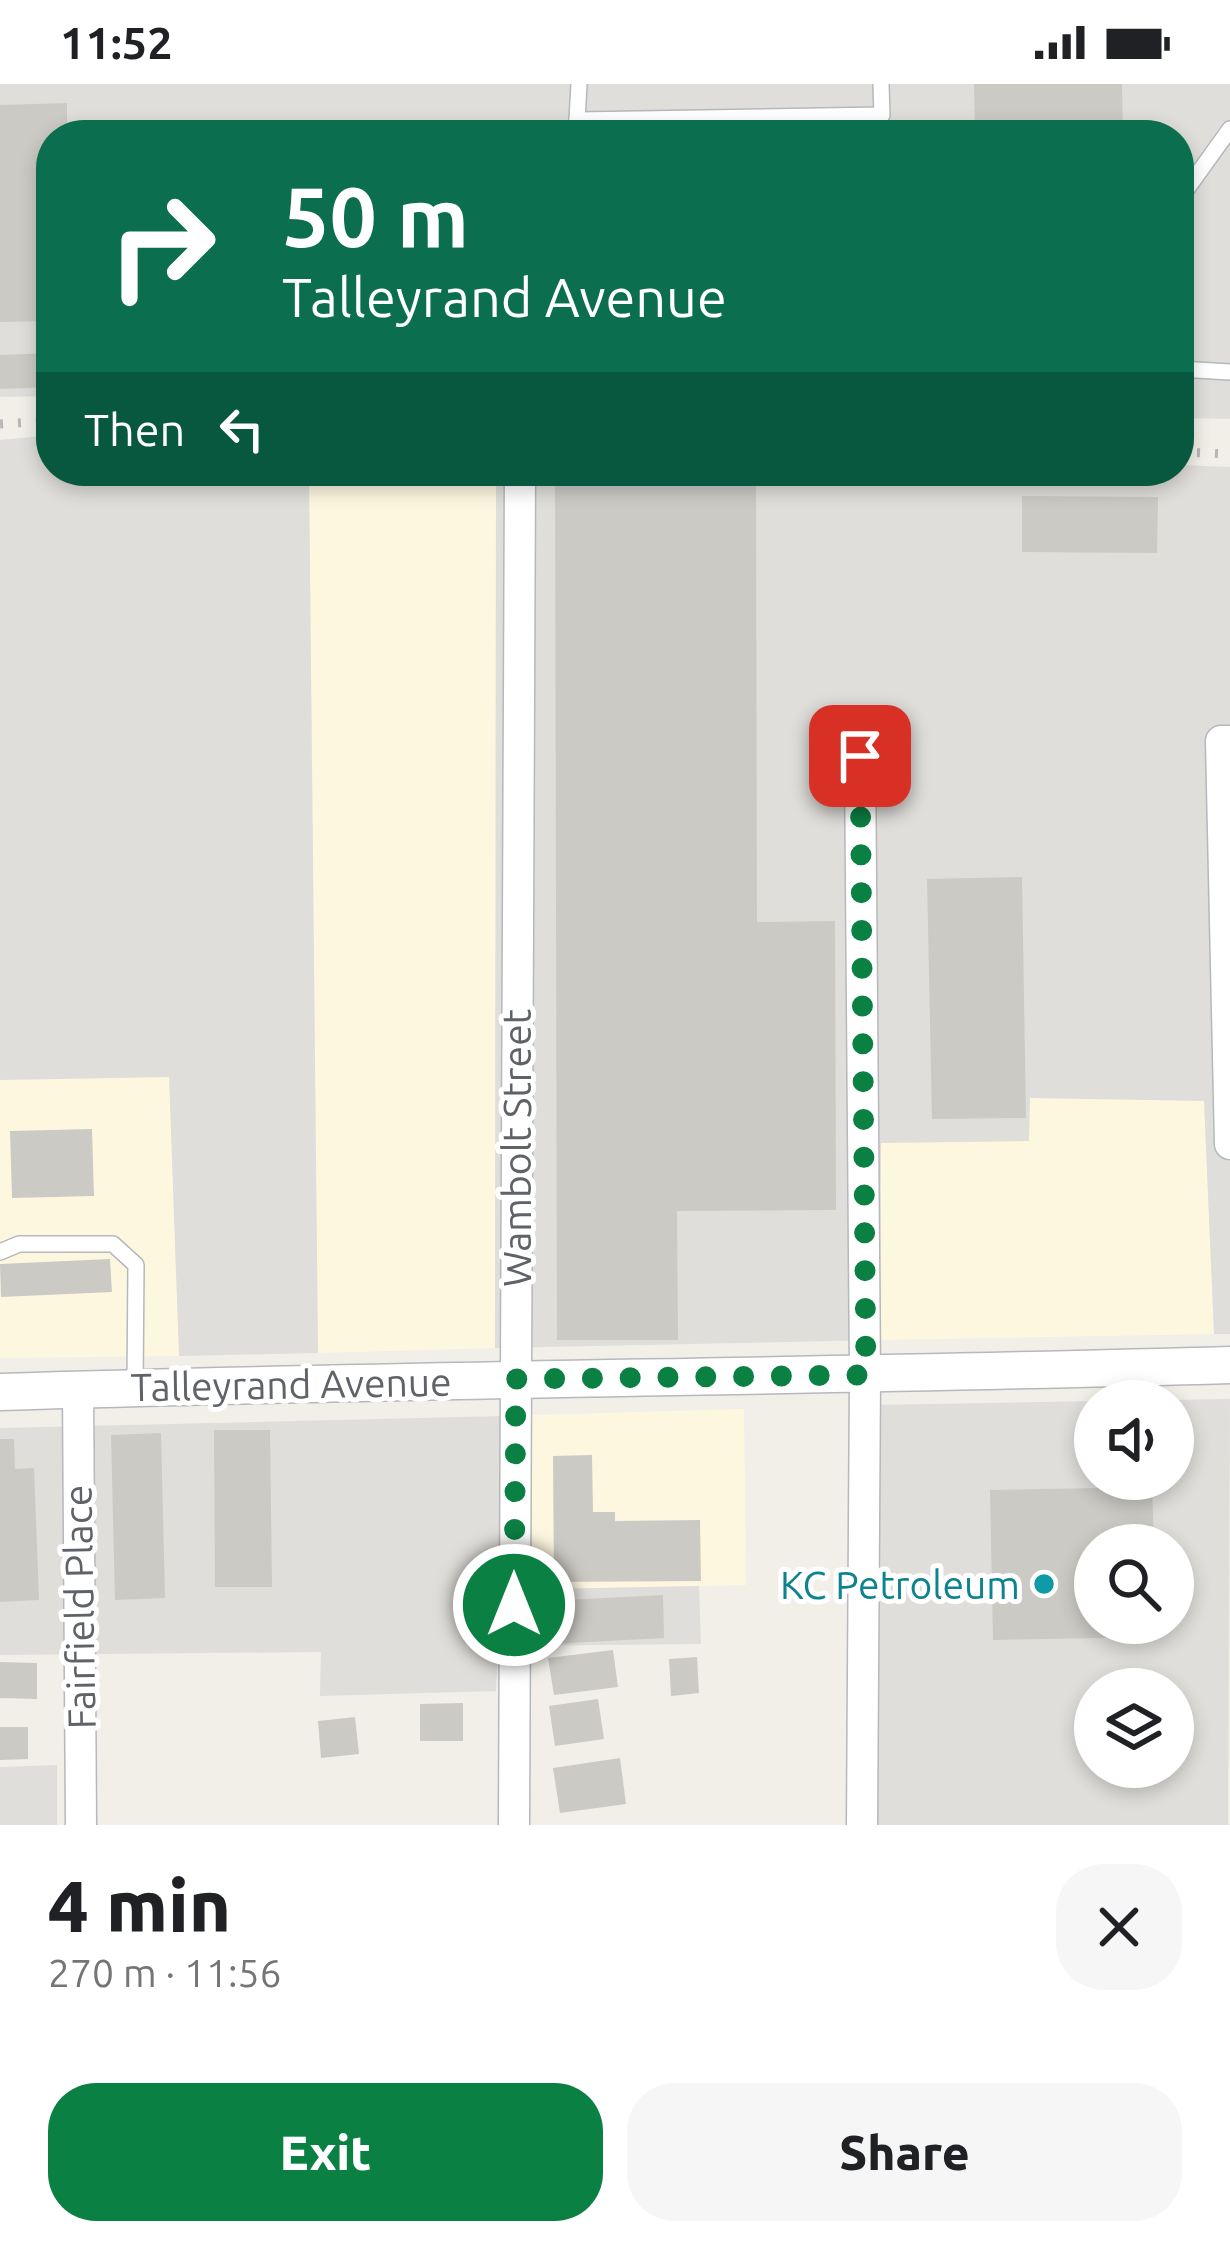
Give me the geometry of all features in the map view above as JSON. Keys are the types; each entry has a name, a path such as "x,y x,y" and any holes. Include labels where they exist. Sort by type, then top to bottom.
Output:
{"street":[{"name":"Wambolt Street","path":"514,1825 520,486"},
{"path":"1225,741 1230,1144"},
{"path":"860,756 866,1375 862,1825"},
{"name":"Talleyrand Avenue","path":"0,1392 1230,1365"},
{"name":"Fairfield Place","path":"78,1390 81,1825"}],"lane":[{"path":"577,120 579,84"},
{"path":"881,84 882,120"},
{"path":"765,120 882,115"},
{"path":"1194,179 1230,130"},
{"path":"1194,370 1230,372"},
{"path":"0,1252 19,1244 113,1244 125,1252 136,1265 135,1388"}],"shaded area":[{"path":"0,84 1230,84 1230,419 1194,418 1194,120 36,120 36,396 0,397"},
{"path":"36,436 36,486 309,486 318,1353 179,1356 169,1077 0,1080 0,440"},
{"path":"1194,466 1230,467 1230,1334 1214,1334 1204,1101 1030,1098 1029,1141 881,1143 880,1340 495,1348 496,486 1194,486"},
{"path":"309,486 496,486 495,1348 318,1353"},
{"path":"170,1077 179,1356 0,1358 0,1080"},
{"path":"1029,1098 1204,1100 1214,1334 880,1340 881,1142 1029,1141"},
{"path":"1230,1399 1228,1825 873,1825 873,1405 1074,1401 1074,1500 1194,1500 1194,1400"},
{"path":"744,1409 746,1585 499,1590 503,1416"},
{"path":"503,1416 499,1590 699,1586 701,1644 498,1646 496,1691 320,1696 321,1652 0,1655 0,1428"},
{"path":"57,1765 57,1825 0,1825 0,1767"}],"building":[{"path":"974,84 1122,84 1123,120 975,120"},
{"path":"67,103 67,120 36,120 36,321 0,322 0,105"},
{"path":"36,354 36,388 0,389 0,355"},
{"path":"555,486 756,486 757,922 835,921 836,1210 677,1211 678,1340 557,1340"},
{"path":"1022,496 1158,497 1157,553 1022,552"},
{"path":"1022,877 1026,1118 932,1119 927,879"},
{"path":"92,1129 94,1196 12,1198 10,1131"},
{"path":"110,1259 112,1292 1,1297 0,1264"},
{"path":"214,1430 270,1430 272,1587 215,1587"},
{"path":"161,1433 165,1598 115,1600 111,1435"},
{"path":"0,1439 14,1439 15,1469 34,1468 39,1600 0,1602"},
{"path":"592,1455 593,1512 615,1512 615,1521 700,1520 701,1581 554,1582 553,1456"},
{"name":"KC Petroleum","path":"1074,1488 1074,1500 1152,1500 1153,1524 1074,1524 1074,1639 993,1640 990,1490"},
{"path":"663,1595 664,1638 549,1644 547,1601"},
{"path":"613,1650 618,1687 554,1695 548,1658"},
{"path":"697,1657 699,1693 671,1696 669,1659"},
{"path":"0,1662 37,1663 37,1699 0,1698"},
{"path":"598,1699 604,1739 555,1746 549,1706"},
{"path":"463,1703 463,1741 420,1741 420,1704"},
{"path":"355,1717 359,1754 321,1758 318,1721"},
{"path":"0,1727 28,1727 28,1759 0,1760"},
{"path":"620,1758 626,1804 560,1813 553,1768"}],"railway":[{"path":"0,424 36,422"},
{"path":"1194,453 1230,454"}],"place":[{"name":"KC Petroleum","path":"1044,1584"}],"route":[{"path":"514,1605 516,1379 866,1375 860,756"}]}
